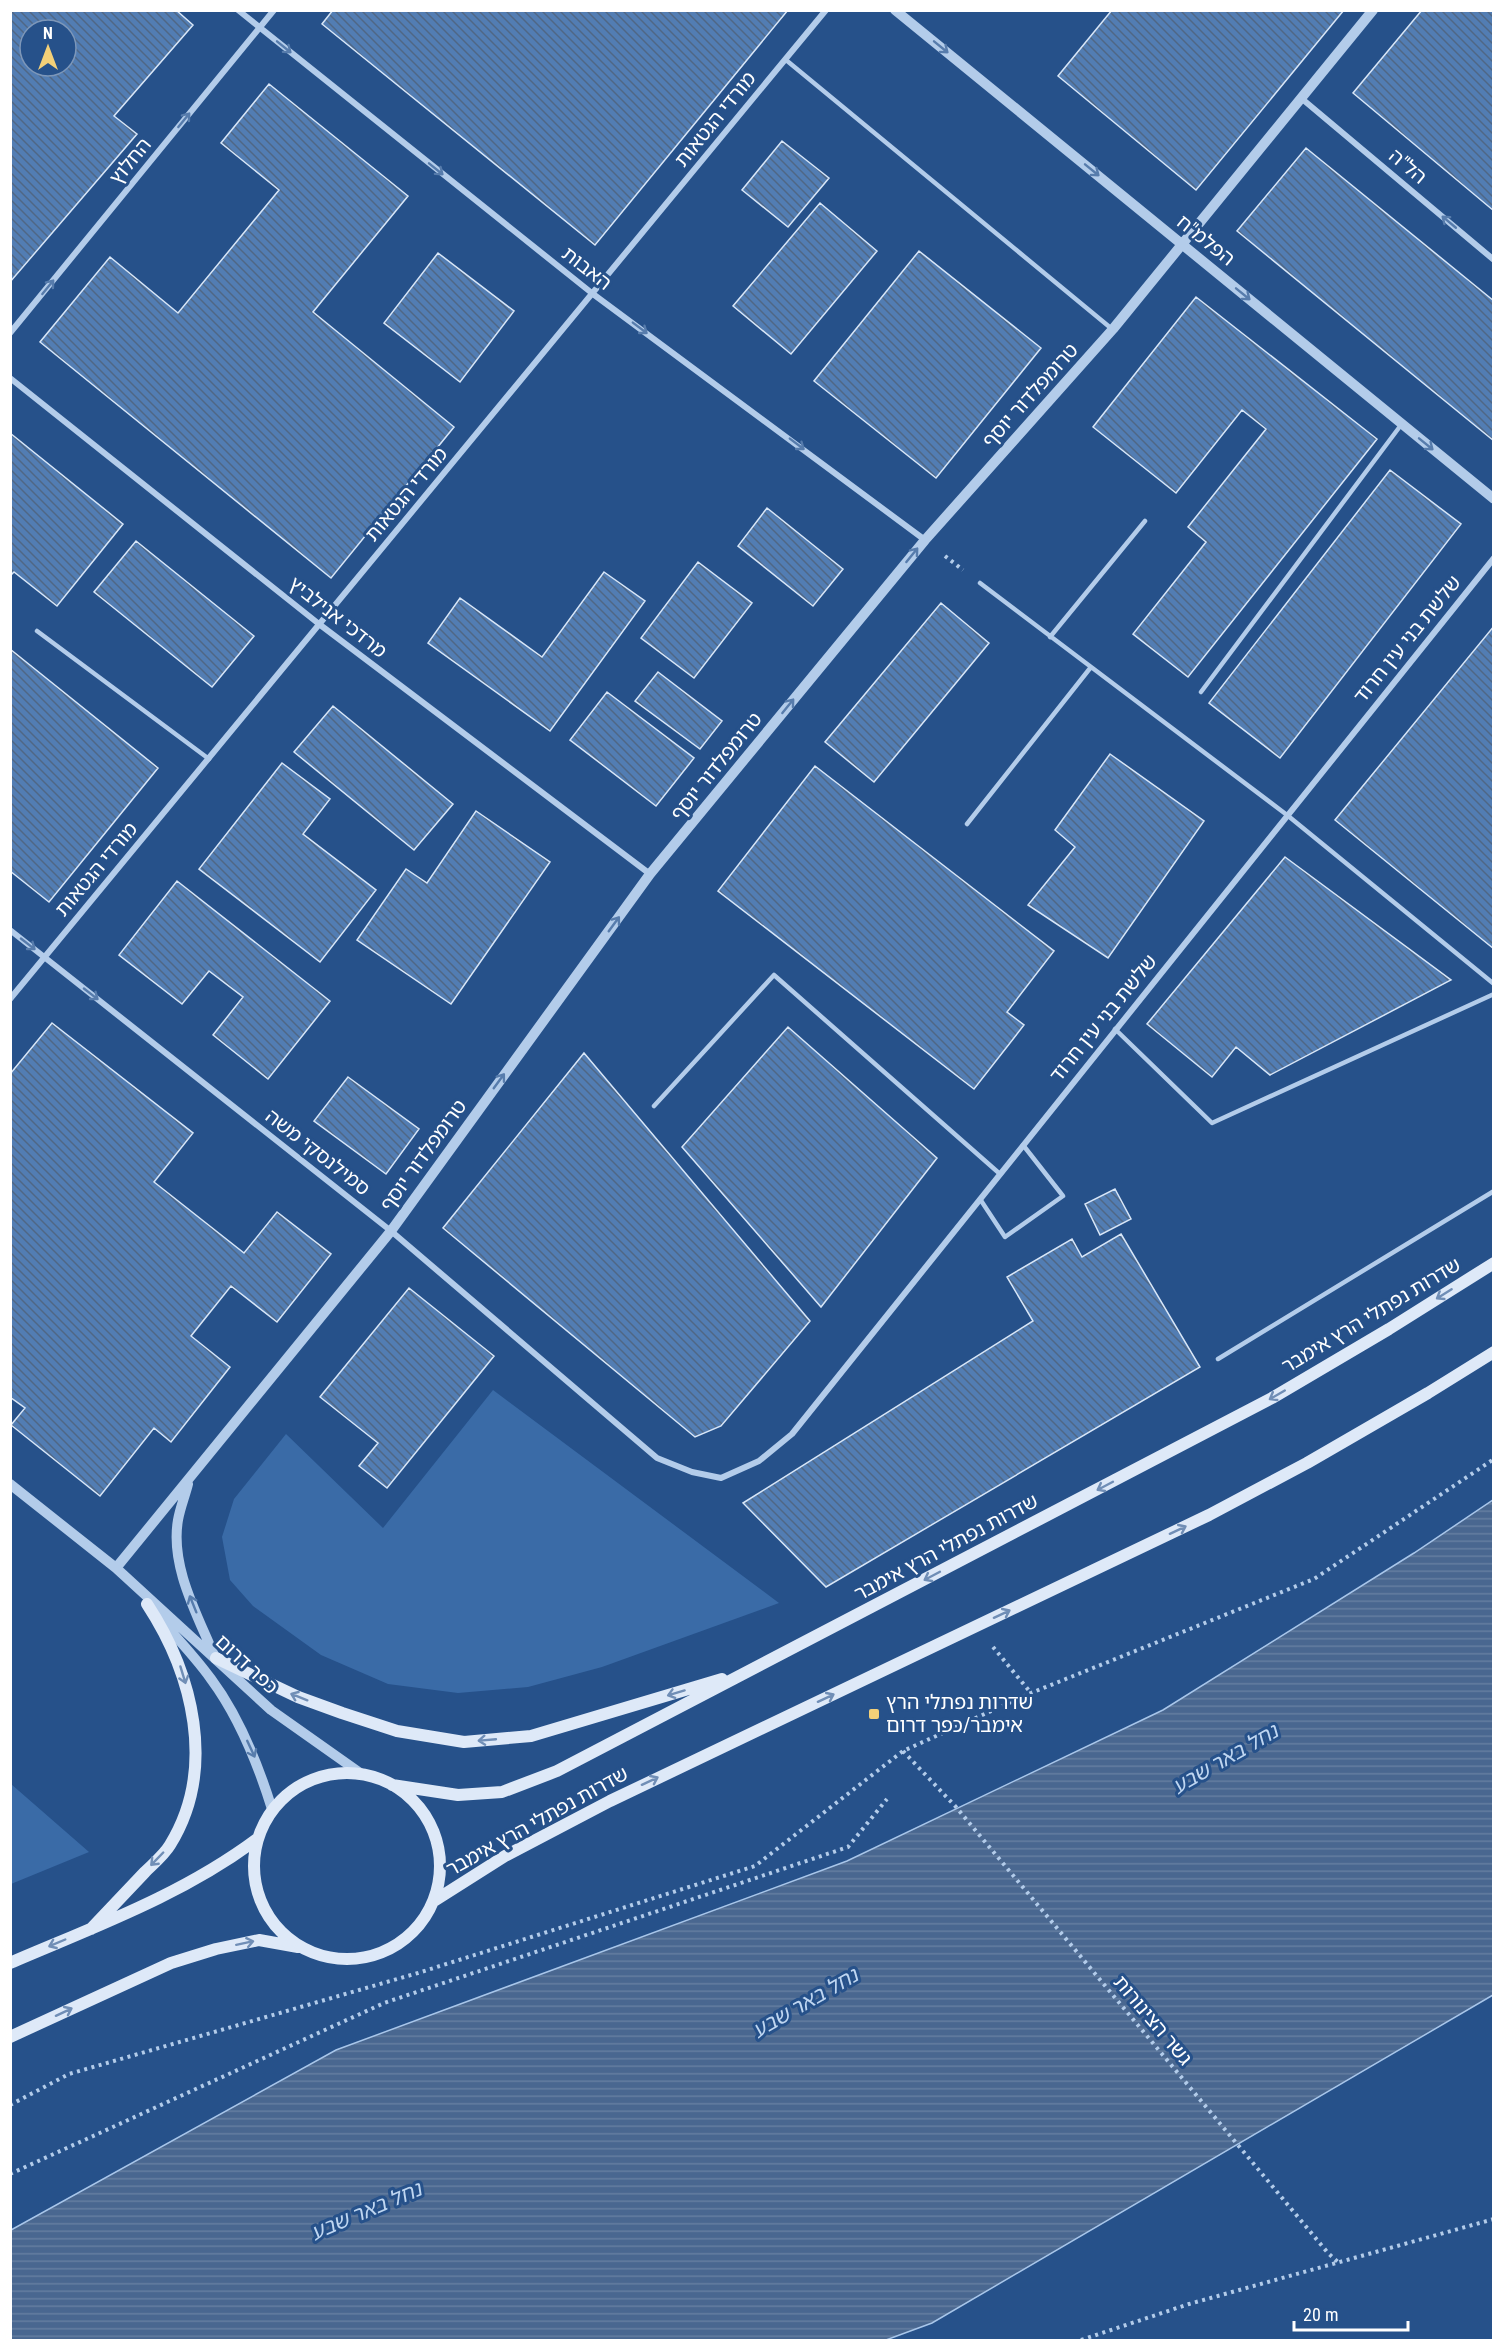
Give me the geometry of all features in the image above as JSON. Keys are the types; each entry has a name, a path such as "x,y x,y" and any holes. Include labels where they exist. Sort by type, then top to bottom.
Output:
{"main road":[{"name":"שדרות נפתלי הרץ אימבר","path":"392,1785 458,1795 502,1792 557,1771 1272,1398 1389,1329 1494,1263"},
{"name":"שדרות נפתלי הרץ אימבר","path":"434,1901 505,1856 610,1800 1209,1515 1298,1468 1428,1394 1494,1352"},
{"path":"91,1929 169,1847 186,1812 195,1769 195,1733 189,1694 178,1660 164,1630 147,1604"},
{"path":"216,1659 297,1696 342,1713 397,1731 464,1742 531,1737 752,1670"},
{"path":"10,2037 171,1963 216,1949 259,1940 300,1947 330,1958 362,1958 392,1948 417,1928 434,1901 440,1875 439,1848 430,1823 414,1801 392,1785 363,1774 337,1773 313,1779 290,1792 272,1809 263,1823 257,1839 253,1870 259,1900 275,1927 300,1947"},
{"path":"10,1963 148,1905 198,1879 257,1839"}],"street":[{"name":"האבות","path":"238,10 593,294 925,540"},
{"name":"החלוץ","path":"10,333 274,10"},
{"name":"מורדי הגטאות","path":"10,999 826,10"},
{"name":"הפלמ\"ח","path":"895,10 1494,499"},
{"name":"טרומפלדור יוסף","path":"116,1568 391,1231 650,874 925,540 1113,329 1373,10"},
{"name":"הל\"ה","path":"1301,98 1494,260"},
{"name":"מרדכי אנילביץ","path":"10,378 319,624 650,874"},
{"name":"שלשת בני עין חרוד","path":"721,1478 759,1461 792,1434 1494,558"},
{"name":"סמילנסקי משה","path":"10,930 391,1231 657,1458 692,1472 721,1478"},
{"path":"190,1478 178,1522 178,1554 187,1589 216,1659"},
{"name":"כפר דרום","path":"10,1484 116,1568 271,1710 363,1774"},
{"name":"כפר דרום","path":"116,1568 212,1679 258,1764 272,1809"}],"lane":[{"path":"786,60 1113,329"},
{"path":"1201,692 1402,424"},
{"path":"1050,636 1145,521"},
{"path":"980,583 1287,815 1494,984"},
{"path":"37,632 209,759"},
{"path":"967,824 1091,667"},
{"path":"654,1106 774,975 1000,1174"},
{"path":"1115,1029 1212,1123 1494,994"},
{"path":"980,1199 1005,1237 1063,1196 1023,1145"},
{"path":"1218,1359 1494,1191"}],"path":[{"path":"925,540 980,583"},
{"path":"10,2105 69,2074 418,1973 755,1866 903,1751 1031,1693 1314,1579 1494,1459"},
{"path":"977,1626 1031,1693"},
{"name":"גשר הצינורות","path":"903,1751 956,1807 1328,2253 1339,2263"},
{"path":"10,2174 384,2003 848,1847 887,1799"},
{"path":"1081,2340 1189,2304 1494,2219"}],"shaded area":[{"path":"493,1390 779,1603 602,1667 528,1687 458,1693 388,1684 321,1655 253,1606 230,1580 222,1537 234,1499 286,1434 383,1528"},
{"path":"11,1784 89,1852 11,1884"}],"water":[{"name":"נחל באר שבע","path":"1493,1500 1493,1995 932,2323 886,2340 11,2340 11,2230 336,2050 847,1861 1163,1710 1414,1553"}],"building":[{"path":"10,10 176,10 193,25 114,116 137,134 10,282"},
{"path":"333,10 788,10 595,245 322,24"},
{"path":"1112,10 1344,10 1196,190 1058,76"},
{"path":"1422,10 1494,10 1494,211 1353,93"},
{"path":"269,84 408,196 313,312 454,427 331,578 40,342 110,257 178,313 279,190 221,143"},
{"path":"782,141 829,178 788,227 742,190"},
{"path":"1306,148 1494,301 1494,441 1237,231"},
{"path":"820,203 877,251 791,354 733,306"},
{"path":"919,251 1041,348 936,478 814,381"},
{"path":"438,253 514,311 460,382 384,323"},
{"path":"1196,297 1377,439 1188,677 1133,634 1206,542 1188,527 1266,429 1242,410 1176,493 1093,427"},
{"path":"10,433 123,524 57,606 14,572 10,576"},
{"path":"1390,470 1461,524 1280,758 1209,703"},
{"path":"767,508 843,569 813,606 738,546"},
{"path":"136,541 254,636 212,687 94,592"},
{"path":"698,562 752,603 694,678 641,638"},
{"path":"604,572 645,601 550,731 428,643 460,598 542,657"},
{"path":"941,603 989,643 874,782 825,742"},
{"path":"1494,626 1494,949 1335,820"},
{"path":"10,649 158,768 49,902 10,871"},
{"path":"658,672 722,721 700,749 635,701"},
{"path":"607,692 694,758 656,806 570,740"},
{"path":"333,706 453,804 414,850 294,752"},
{"path":"1110,754 1204,821 1108,958 1028,905 1075,847 1055,830"},
{"path":"282,763 330,799 303,834 376,890 320,962 199,869"},
{"path":"815,766 1054,951 1007,1012 1024,1025 974,1089 718,891"},
{"path":"476,811 550,862 451,1004 357,940 406,869 427,883"},
{"path":"1285,857 1451,980 1270,1075 1236,1047 1212,1077 1147,1024"},
{"path":"177,881 330,1001 268,1079 213,1035 243,997 209,971 182,1004 119,955"},
{"path":"52,1023 193,1133 154,1182 244,1253 277,1212 331,1254 277,1322 231,1286 191,1336 230,1367 171,1442 154,1428 100,1496 11,1425 25,1408 10,1397 10,1074"},
{"path":"788,1027 937,1158 821,1307 682,1147"},
{"path":"584,1053 810,1321 721,1426 695,1437 443,1228"},
{"path":"348,1077 419,1129 386,1174 314,1121"},
{"path":"1115,1189 1131,1219 1100,1235 1085,1204"},
{"path":"1121,1234 1200,1367 826,1587 743,1503 1033,1321 1007,1277 1072,1239 1082,1257"},
{"path":"409,1288 494,1356 387,1488 359,1466 378,1443 320,1397"}],"place":[{"name":"שדרות נפתלי הרץ אימבר/כפר דרום","path":"874,1714"}]}
